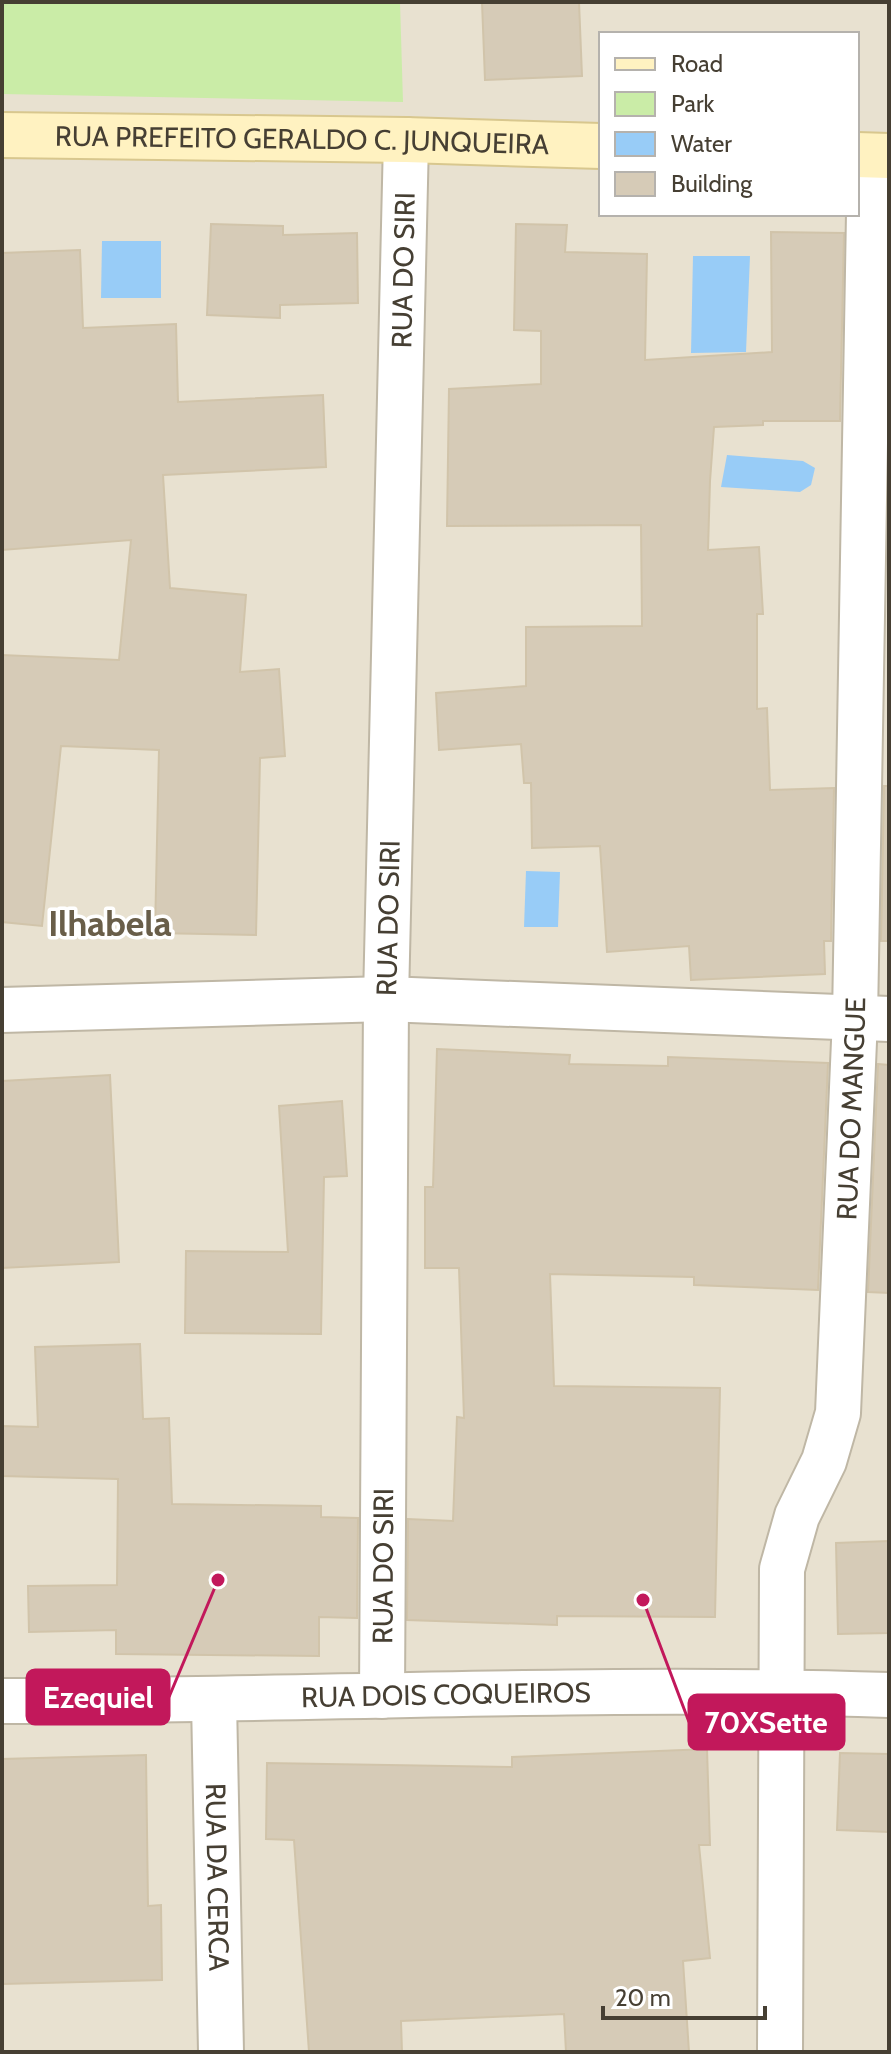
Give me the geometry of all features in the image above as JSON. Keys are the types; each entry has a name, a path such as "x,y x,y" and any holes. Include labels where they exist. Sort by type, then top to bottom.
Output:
{"main road":[{"name":"RUA PREFEITO GERALDO C. JUNQUEIRA","path":"2,135 406,140 599,146"}],"street":[{"name":"RUA DO SIRI","path":"382,1696 386,999 406,140"},
{"name":"RUA DO MANGUE","path":"780,2052 782,1569 797,1516 824,1461 838,1413 872,1018 872,156"},
{"path":"2,1010 386,999 872,1018"},
{"name":"RUA DOIS COQUEIROS","path":"2,1701 214,1701 780,1692 889,1695"},
{"name":"RUA DA CERCA","path":"214,1701 221,2052"}],"shaded area":[{"path":"2,2 889,2 889,2052 2,2052"}],"green space":[{"path":"2,2 400,2 403,102 2,94"}],"water":[{"path":"102,241 161,241 161,298 101,298"},
{"path":"693,256 750,256 746,352 691,353"},
{"path":"727,455 803,461 815,468 811,485 800,492 721,487"},
{"path":"526,871 560,872 558,927 524,927"}],"building":[{"path":"482,2 579,2 582,76 485,80"},
{"path":"211,224 283,226 283,235 357,233 358,303 280,305 280,318 207,315"},
{"path":"516,224 567,225 565,252 647,254 645,360 772,352 771,232 844,233 840,421 763,421 763,425 714,427 708,550 759,547 763,614 757,614 757,709 767,708 770,790 834,788 831,941 824,941 825,974 691,980 689,946 607,952 600,846 532,848 531,783 524,783 521,744 439,750 436,693 526,686 526,627 642,626 641,525 447,526 449,389 541,384 541,331 514,330"},
{"path":"80,250 83,328 176,324 178,402 323,395 326,467 163,475 170,588 246,595 240,672 279,669 285,756 260,758 256,935 155,933 159,750 61,746 42,926 2,922 2,655 119,660 131,540 2,550 2,253"},
{"path":"884,786 889,786 889,941 881,941"},
{"path":"437,1049 570,1055 569,1064 668,1066 668,1057 828,1063 818,1290 694,1285 694,1277 550,1274 554,1386 720,1388 715,1617 557,1616 557,1625 407,1620 408,1519 453,1521 457,1417 464,1418 459,1268 425,1268 425,1187 433,1187"},
{"path":"878,1064 889,1065 889,1293 868,1292"},
{"path":"110,1075 119,1262 2,1268 2,1081"},
{"path":"342,1101 347,1176 324,1177 321,1334 185,1333 186,1251 288,1252 279,1106"},
{"path":"140,1344 143,1419 169,1418 172,1504 321,1506 321,1517 358,1518 357,1618 319,1617 319,1656 116,1654 116,1630 29,1632 28,1586 117,1585 118,1479 2,1476 2,1426 38,1427 35,1347"},
{"path":"889,1541 889,1633 838,1634 836,1543"},
{"path":"707,1749 710,1845 699,1845 710,1958 683,1961 689,2052 566,2052 564,2014 401,2021 402,2052 309,2052 294,1840 266,1839 267,1763 512,1767 512,1757"},
{"path":"840,1753 889,1754 889,1832 837,1830"},
{"path":"146,1755 148,1906 161,1905 162,1980 2,1984 2,1759"}],"place":[{"name":"Ezequiel","path":"218,1580"},
{"name":"70XSette","path":"643,1600"}],"district":[{"name":"Ilhabela","path":"110,923"}]}
